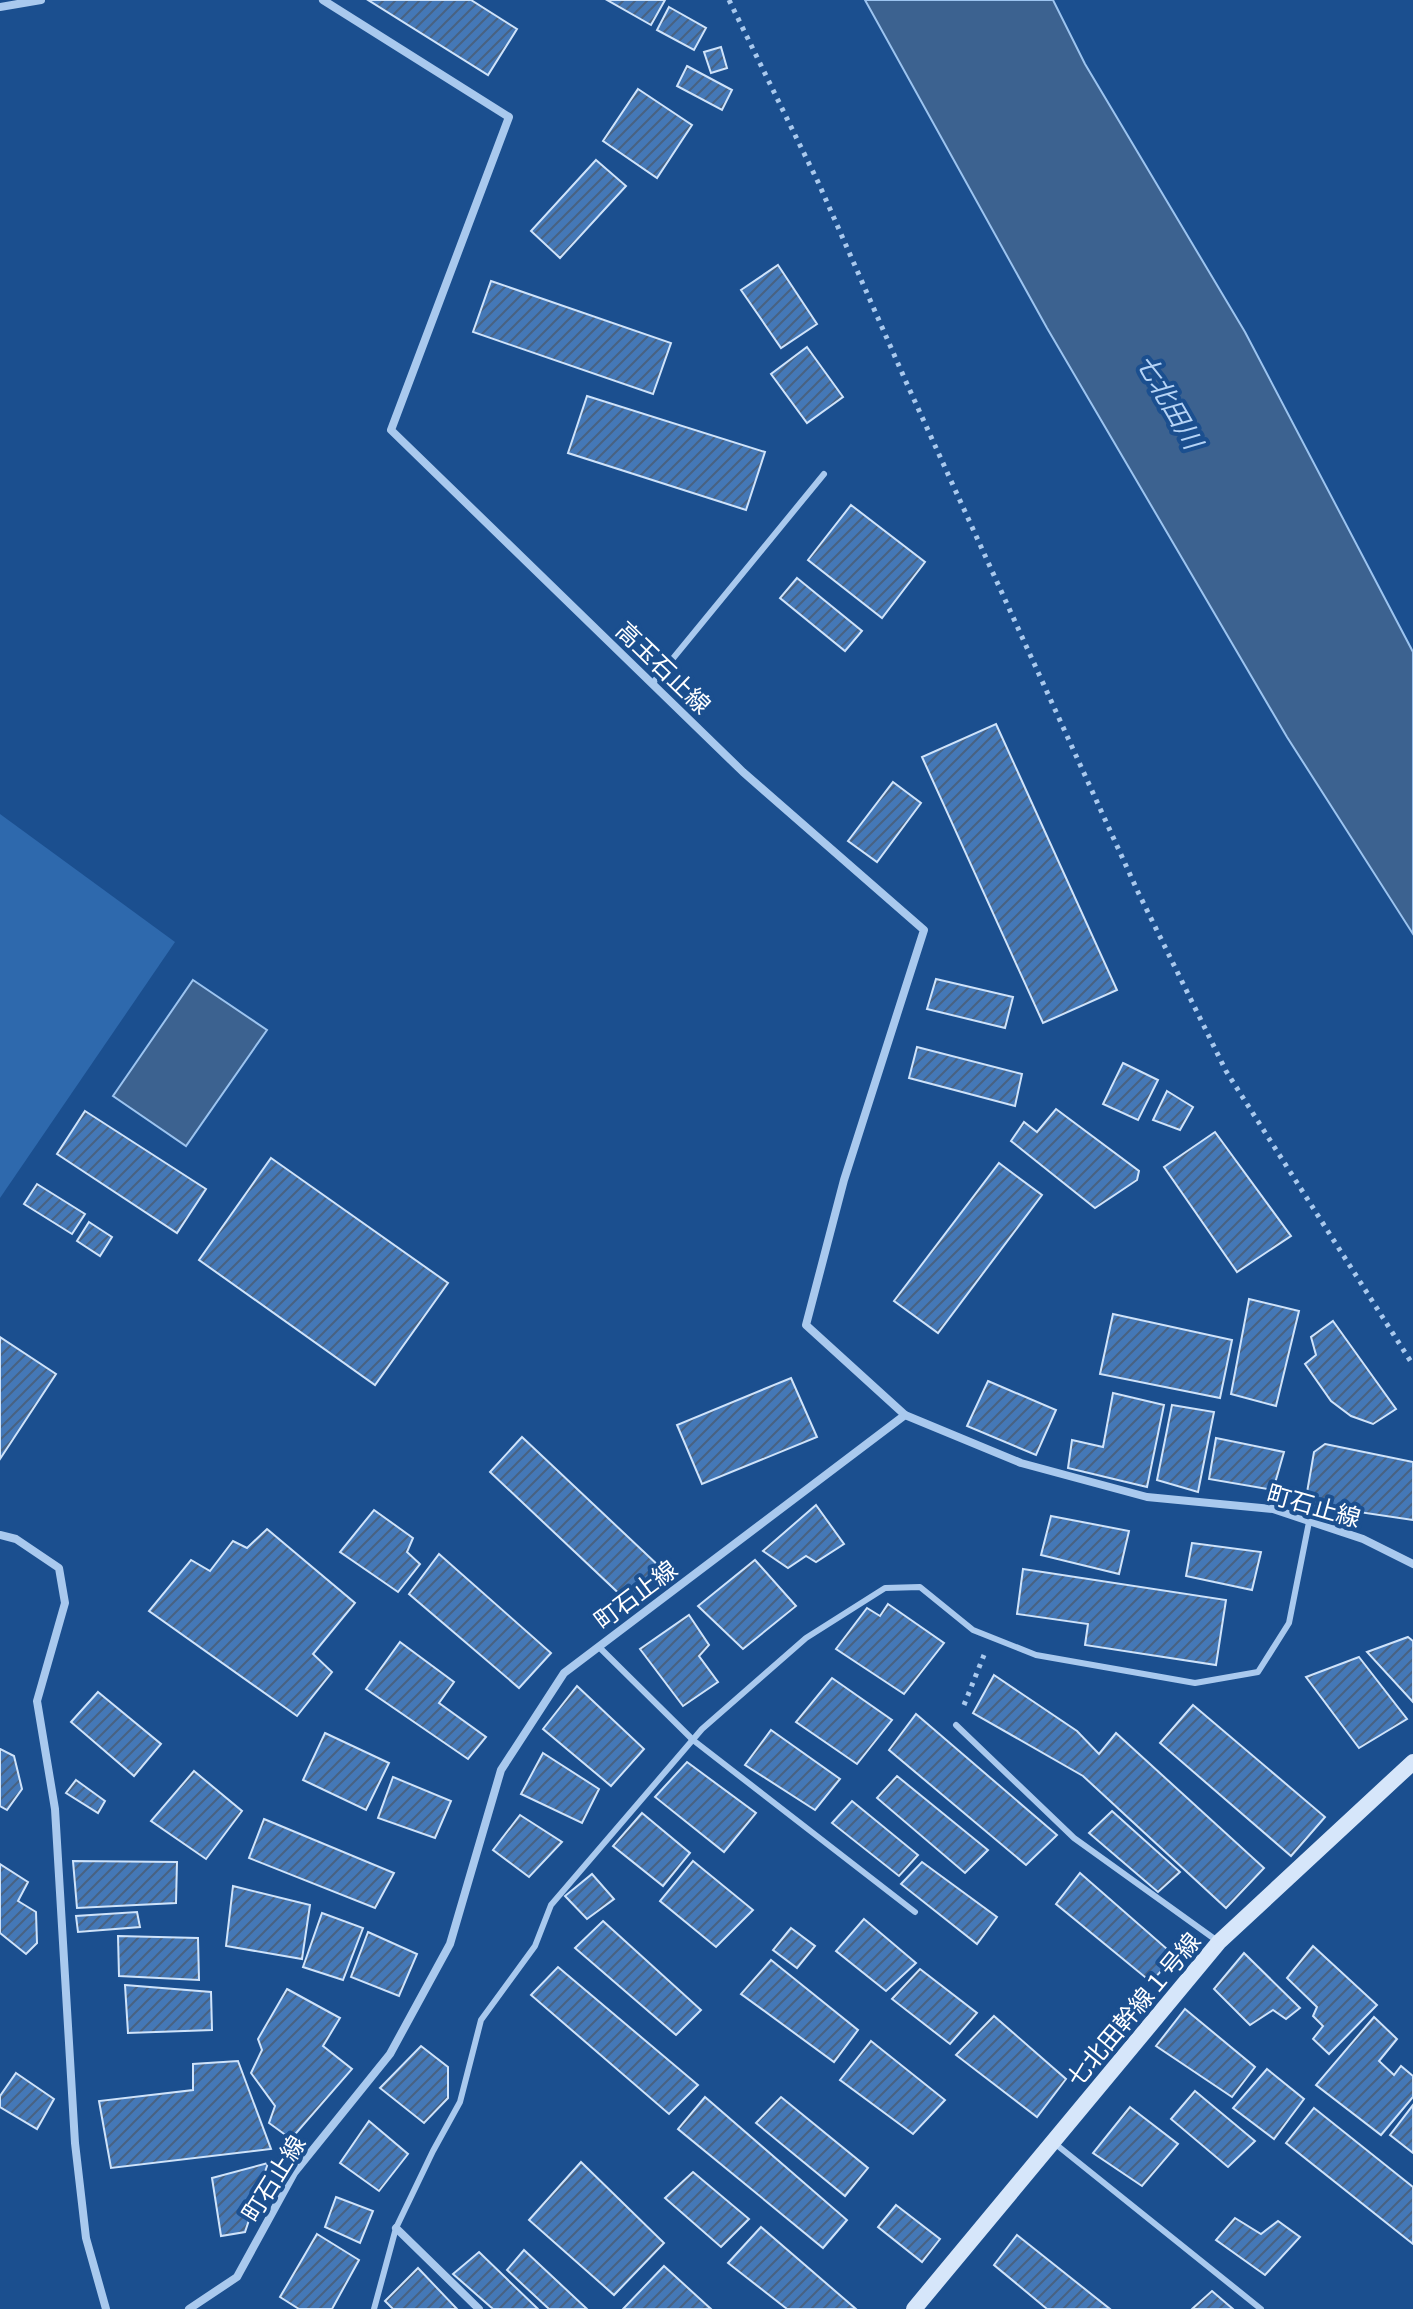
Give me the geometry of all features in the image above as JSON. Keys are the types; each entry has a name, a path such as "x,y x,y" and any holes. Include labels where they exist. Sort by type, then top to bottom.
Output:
{"street":[{"path":"0,7 41,0"},
{"name":"高玉石止線","path":"323,0 509,117 391,430 743,772 924,930 844,1180 806,1325 905,1415"},
{"name":"町石止線","path":"189,2309 237,2277 294,2173 390,2054 450,1944 501,1770 564,1673 905,1415 1035,1467 1147,1497 1273,1509 1363,1539 1413,1564"},
{"path":"0,1535 16,1539 59,1568 65,1603 37,1701 55,1809 75,2143 86,2238 106,2309"},
{"name":"七北田幹線１号線","path":"914,2309 1219,1942 1413,1762"},
{"path":"396,2228 479,2309"}],"lane":[{"path":"652,684 824,474"},
{"path":"374,2309 396,2228 460,2102 481,2020 535,1946 551,1905 702,1729 806,1638 885,1588 920,1587 973,1630 1036,1655 1195,1683 1258,1672 1289,1623 1309,1522"},
{"path":"599,1647 693,1740 915,1912"},
{"path":"956,1725 1074,1838 1219,1942"},
{"path":"1053,2142 1261,2309"}],"path":[{"path":"729,0 819,184 1138,892 1226,1071 1413,1365"},
{"path":"956,1725 991,1637"}],"shaded area":[{"path":"0,814 175,942 0,1198"}],"water":[{"name":"七北田川","path":"865,0 1053,0 1085,64 1245,332 1413,652 1413,934 1287,737 1047,328"},
{"path":"193,980 267,1030 186,1146 113,1096"}],"building":[{"path":"368,0 471,0 517,29 488,75"},
{"path":"607,0 665,0 651,25"},
{"path":"669,7 706,28 694,50 657,30"},
{"path":"721,47 727,68 711,73 704,52"},
{"path":"687,66 732,90 722,110 677,86"},
{"path":"638,89 692,125 657,178 603,141"},
{"path":"596,160 626,186 560,258 531,231"},
{"path":"778,265 817,324 781,348 741,290"},
{"path":"491,281 671,343 653,394 473,332"},
{"path":"807,347 843,397 807,423 771,374"},
{"path":"587,396 765,452 746,510 568,453"},
{"path":"851,505 925,562 882,618 808,560"},
{"path":"797,578 862,631 845,651 780,598"},
{"path":"996,724 1117,990 1043,1023 922,757"},
{"path":"893,782 921,803 877,862 848,841"},
{"path":"936,979 1013,997 1005,1028 927,1009"},
{"path":"917,1047 1022,1074 1015,1106 909,1078"},
{"path":"1123,1063 1158,1080 1138,1120 1103,1104"},
{"path":"1167,1091 1193,1107 1180,1130 1153,1120"},
{"path":"1056,1109 1139,1171 1137,1180 1095,1208 1011,1141 1024,1122 1037,1132"},
{"path":"85,1111 206,1189 177,1233 57,1154"},
{"path":"1215,1132 1291,1236 1237,1272 1164,1167"},
{"path":"271,1158 448,1283 375,1385 199,1260"},
{"path":"999,1163 1042,1195 938,1333 894,1301"},
{"path":"37,1184 85,1214 72,1234 24,1204"},
{"path":"89,1222 112,1237 100,1256 77,1241"},
{"path":"1249,1299 1299,1311 1276,1406 1231,1394"},
{"path":"1113,1314 1232,1340 1220,1398 1100,1374"},
{"path":"1333,1321 1396,1409 1373,1424 1351,1416 1331,1401 1305,1364 1316,1355 1311,1337"},
{"path":"0,1337 56,1374 0,1459"},
{"path":"791,1378 817,1437 702,1484 677,1425"},
{"path":"988,1381 1056,1410 1036,1455 967,1426"},
{"path":"1113,1393 1164,1405 1147,1487 1068,1468 1072,1440 1103,1447"},
{"path":"1172,1405 1214,1412 1198,1492 1157,1480"},
{"path":"522,1437 661,1568 627,1601 490,1472"},
{"path":"1216,1438 1284,1452 1273,1490 1209,1479"},
{"path":"1325,1444 1413,1462 1413,1520 1305,1504 1314,1452"},
{"path":"816,1505 844,1544 816,1562 806,1556 788,1568 763,1551"},
{"path":"374,1510 413,1538 407,1552 420,1564 398,1592 340,1552"},
{"path":"1051,1516 1129,1531 1119,1574 1041,1555"},
{"path":"267,1529 355,1603 313,1654 332,1672 297,1716 149,1611 191,1560 210,1571 233,1541 247,1548"},
{"path":"1192,1543 1261,1552 1252,1590 1186,1576"},
{"path":"439,1554 551,1653 519,1688 409,1594"},
{"path":"755,1560 796,1606 743,1649 698,1606"},
{"path":"1023,1569 1226,1600 1216,1665 1085,1645 1088,1624 1017,1614"},
{"path":"888,1604 944,1643 904,1694 836,1649 867,1608 880,1616"},
{"path":"689,1615 709,1645 699,1656 718,1682 683,1706 640,1649"},
{"path":"1408,1637 1413,1641 1413,1702 1367,1652"},
{"path":"400,1642 454,1682 439,1703 486,1737 468,1759 366,1689"},
{"path":"1359,1657 1407,1719 1359,1748 1306,1677"},
{"path":"994,1675 1077,1731 1099,1754 1116,1733 1264,1868 1226,1908 1083,1776 973,1713"},
{"path":"832,1678 892,1720 857,1764 796,1722"},
{"path":"577,1686 644,1749 611,1786 543,1729"},
{"path":"98,1692 161,1744 134,1776 71,1722"},
{"path":"1193,1705 1325,1817 1291,1856 1160,1743"},
{"path":"916,1714 1057,1835 1026,1865 889,1750"},
{"path":"771,1730 840,1779 815,1810 745,1765"},
{"path":"325,1733 389,1763 366,1810 303,1780"},
{"path":"0,1749 14,1756 22,1789 7,1810 0,1806"},
{"path":"543,1753 599,1789 582,1823 521,1794"},
{"path":"687,1762 756,1813 724,1852 655,1797"},
{"path":"194,1771 242,1811 206,1859 151,1821"},
{"path":"897,1776 988,1850 965,1873 877,1798"},
{"path":"393,1777 451,1801 435,1838 378,1818"},
{"path":"76,1780 105,1801 98,1813 66,1793"},
{"path":"852,1801 918,1855 899,1876 832,1823"},
{"path":"1112,1811 1180,1872 1158,1892 1089,1833"},
{"path":"642,1813 690,1853 663,1886 613,1846"},
{"path":"520,1815 562,1842 529,1877 493,1850"},
{"path":"264,1819 394,1873 375,1908 249,1858"},
{"path":"73,1861 177,1862 176,1903 77,1908"},
{"path":"693,1861 753,1910 716,1947 660,1901"},
{"path":"922,1862 997,1917 977,1944 901,1884"},
{"path":"0,1864 28,1882 18,1901 36,1912 37,1943 26,1954 0,1933"},
{"path":"1080,1873 1175,1956 1151,1982 1056,1904"},
{"path":"592,1874 614,1899 587,1919 565,1896"},
{"path":"233,1886 310,1905 302,1959 226,1946"},
{"path":"137,1912 140,1927 78,1932 76,1916"},
{"path":"322,1913 363,1928 343,1980 303,1967"},
{"path":"864,1919 916,1963 886,1991 836,1951"},
{"path":"603,1921 701,2010 676,2035 575,1948"},
{"path":"791,1928 815,1946 797,1968 773,1950"},
{"path":"368,1932 417,1954 399,1996 351,1977"},
{"path":"118,1936 198,1938 199,1980 119,1976"},
{"path":"1313,1946 1377,2005 1329,2054 1313,2039 1323,2026 1313,2016 1317,2007 1287,1978"},
{"path":"1244,1953 1300,2008 1286,2019 1273,2010 1250,2025 1214,1989"},
{"path":"771,1960 858,2030 834,2062 741,1994"},
{"path":"558,1967 698,2085 669,2114 531,1995"},
{"path":"920,1969 977,2013 950,2044 892,1999"},
{"path":"125,1985 211,1992 212,2030 128,2033"},
{"path":"287,1989 340,2018 323,2046 352,2069 291,2139 269,2123 275,2106 251,2073 262,2050 258,2039"},
{"path":"1185,2009 1255,2067 1232,2097 1156,2046"},
{"path":"994,2016 1066,2079 1037,2117 956,2055"},
{"path":"1374,2017 1397,2039 1379,2061 1394,2075 1401,2066 1413,2076 1413,2097 1381,2135 1316,2085"},
{"path":"871,2041 945,2100 913,2134 840,2080"},
{"path":"421,2046 448,2067 448,2098 424,2123 380,2088"},
{"path":"238,2061 271,2149 111,2168 99,2101 193,2090 193,2064"},
{"path":"1267,2069 1304,2099 1274,2139 1233,2108"},
{"path":"16,2073 54,2099 37,2129 0,2107 0,2096"},
{"path":"1195,2091 1255,2141 1228,2167 1171,2119"},
{"path":"705,2097 847,2220 823,2248 678,2129"},
{"path":"781,2097 868,2168 845,2196 756,2123"},
{"path":"1413,2105 1413,2153 1390,2135"},
{"path":"1130,2107 1178,2144 1142,2186 1093,2153"},
{"path":"1314,2108 1413,2187 1413,2244 1286,2143"},
{"path":"369,2121 408,2154 379,2191 340,2163"},
{"path":"581,2162 664,2243 614,2295 529,2220"},
{"path":"268,2163 245,2232 221,2236 212,2178"},
{"path":"693,2172 749,2219 721,2247 665,2198"},
{"path":"336,2197 373,2211 360,2243 325,2227"},
{"path":"896,2205 940,2239 922,2262 878,2227"},
{"path":"1235,2218 1261,2234 1278,2221 1300,2237 1265,2275 1216,2240"},
{"path":"761,2227 856,2309 787,2309 728,2263"},
{"path":"317,2234 359,2260 332,2309 299,2309 280,2297"},
{"path":"1017,2235 1110,2309 1047,2309 994,2265"},
{"path":"524,2250 587,2309 549,2309 507,2270"},
{"path":"479,2252 538,2309 493,2309 453,2274"},
{"path":"664,2266 711,2309 623,2309"},
{"path":"418,2268 457,2309 393,2309 385,2301"},
{"path":"1212,2291 1233,2309 1192,2309"}]}
